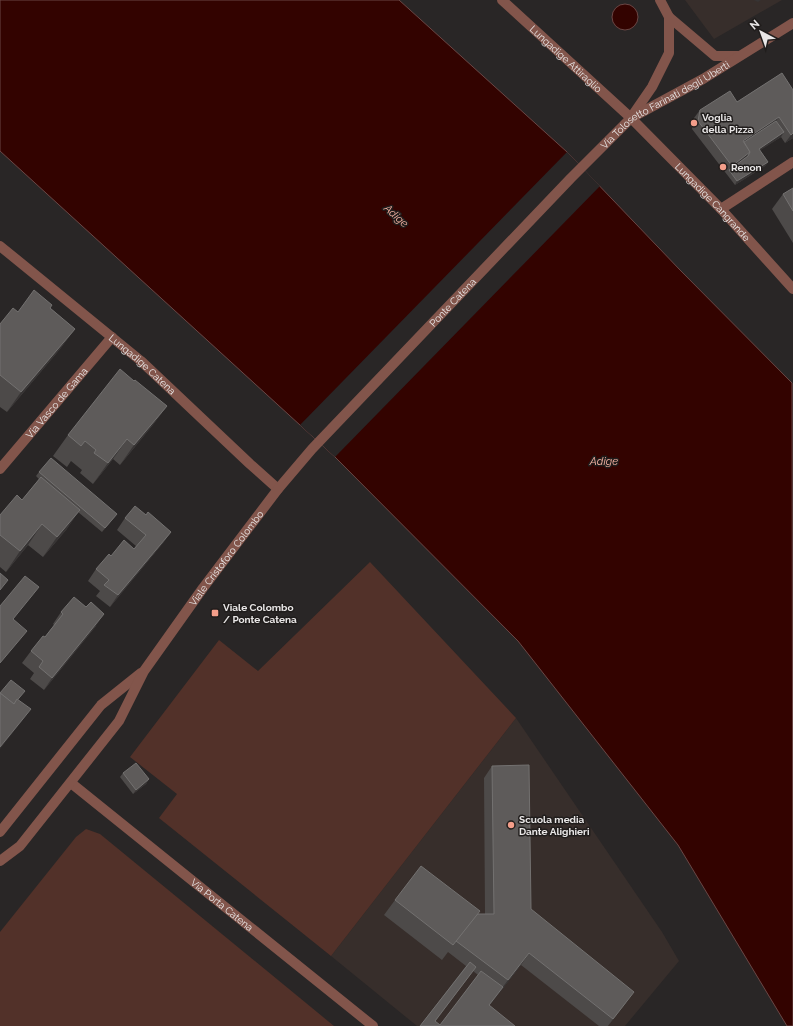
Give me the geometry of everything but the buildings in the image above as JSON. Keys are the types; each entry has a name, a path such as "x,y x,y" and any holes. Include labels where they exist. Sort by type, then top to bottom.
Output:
{"street":[{"name":"Lungadige Attiraglio","path":"502,0 631,118"},
{"path":"631,118 652,87 669,53 669,17 660,0"},
{"name":"Via Tolosetto Farinati degli Uberti","path":"669,17 715,56 738,56"},
{"name":"Via Tolosetto Farinati degli Uberti","path":"593,156 631,118 703,79 793,23"},
{"name":"Lungadige Cangrande","path":"631,118 720,208 793,288"},
{"name":"Ponte Catena","path":"312,449 593,156"},
{"path":"720,208 793,162"},
{"name":"Lungadige Catena","path":"0,246 142,362 278,489"},
{"name":"Via Vasco de Gama","path":"0,469 112,337"},
{"name":"Viale Cristoforo Colombo","path":"0,861 20,846 119,721 144,671 203,588 278,489 312,449"},
{"name":"Viale Cristoforo Colombo","path":"0,832 101,704 144,671"},
{"name":"Via Porta Catena","path":"71,783 373,1026"}],"shaded area":[{"path":"685,0 782,0 714,39"},
{"path":"370,562 516,718 331,956 159,818 177,794 130,757 219,640 258,671"},
{"name":"Scuola media Dante Alighieri","path":"516,718 662,932 679,961 625,1026 417,1026 331,956"},
{"path":"86,829 100,834 334,1026 0,1026 0,932 76,837"}],"water":[{"name":"Adige","path":"0,0 399,0 567,152 680,270 792,383 793,1026 787,1026 678,845 518,641 335,457 0,151"},
{"path":"625,4 634,8 638,17 634,26 625,30 616,26 612,17 616,8"}],"pier":[{"path":"567,152 600,186 335,457 300,425"}],"place":[{"name":"Voglia della Pizza","path":"694,123"},
{"name":"Renon","path":"723,167"},
{"name":"Viale Colombo / Ponte Catena","path":"215,613"},
{"name":"Scuola media Dante Alighieri","path":"511,825"}]}
